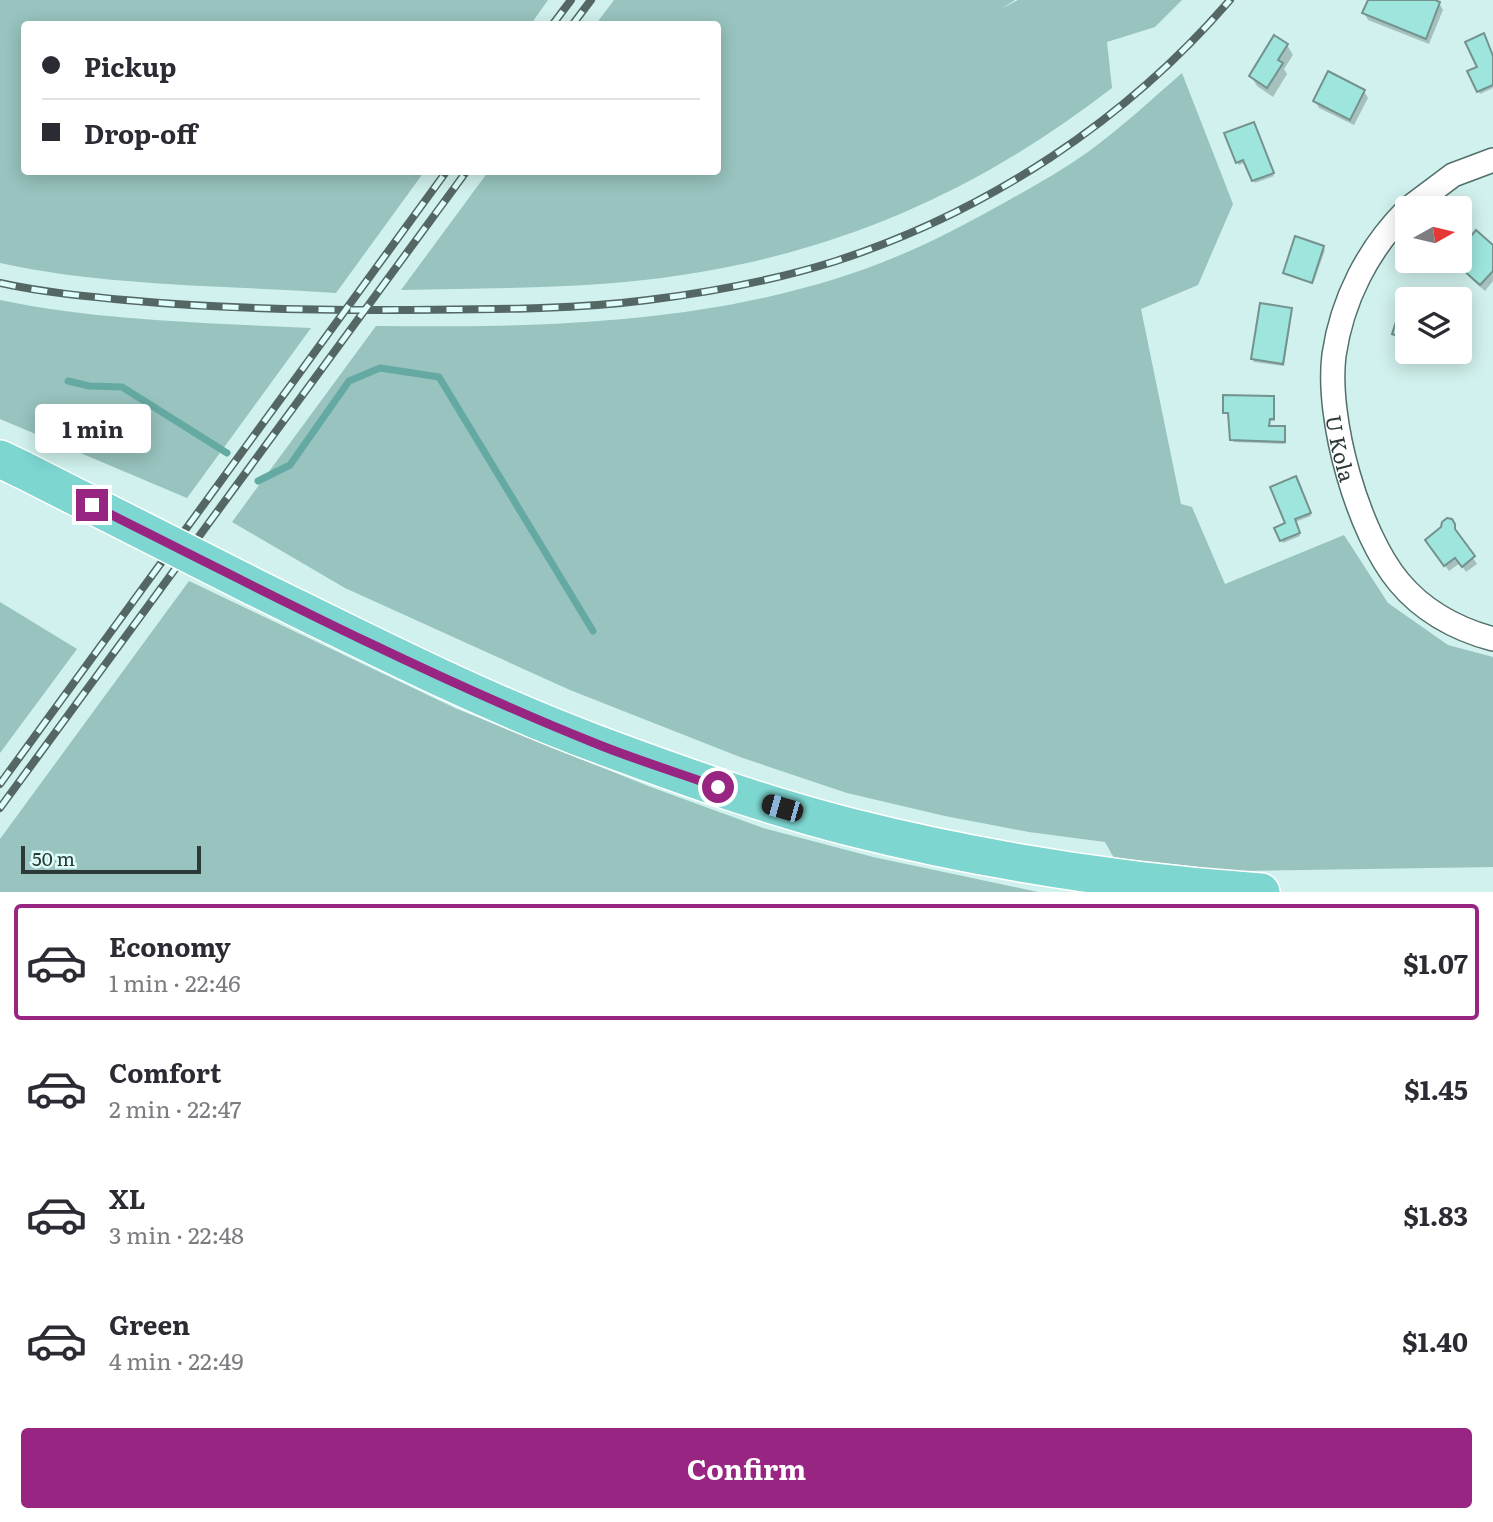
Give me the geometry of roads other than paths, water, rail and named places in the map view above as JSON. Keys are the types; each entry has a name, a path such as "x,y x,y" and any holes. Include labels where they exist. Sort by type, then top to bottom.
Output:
{"main road":[{"path":"11,465 252,586 496,702 595,744 760,802 849,827 978,856 1128,880 1261,892"}],"street":[{"name":"U Kola","path":"1425,196 1453,174 1493,160"},
{"name":"U Kola","path":"1395,222 1370,255 1348,299 1334,355 1333,396 1337,429 1354,490 1370,532 1399,582 1425,607 1463,631 1493,639"}],"waterway":[{"path":"258,481 290,465 349,381 380,368 439,377 593,631"},
{"path":"68,381 89,386 122,387 227,453"}],"railway":[{"path":"555,21 571,0"},
{"path":"575,21 591,0"},
{"path":"0,283 157,303 383,310 516,309 615,304 767,280 836,261 892,241 1000,189 1051,157 1146,85 1190,44 1230,0"},
{"path":"0,784 444,175"},
{"path":"0,808 464,175"}]}
